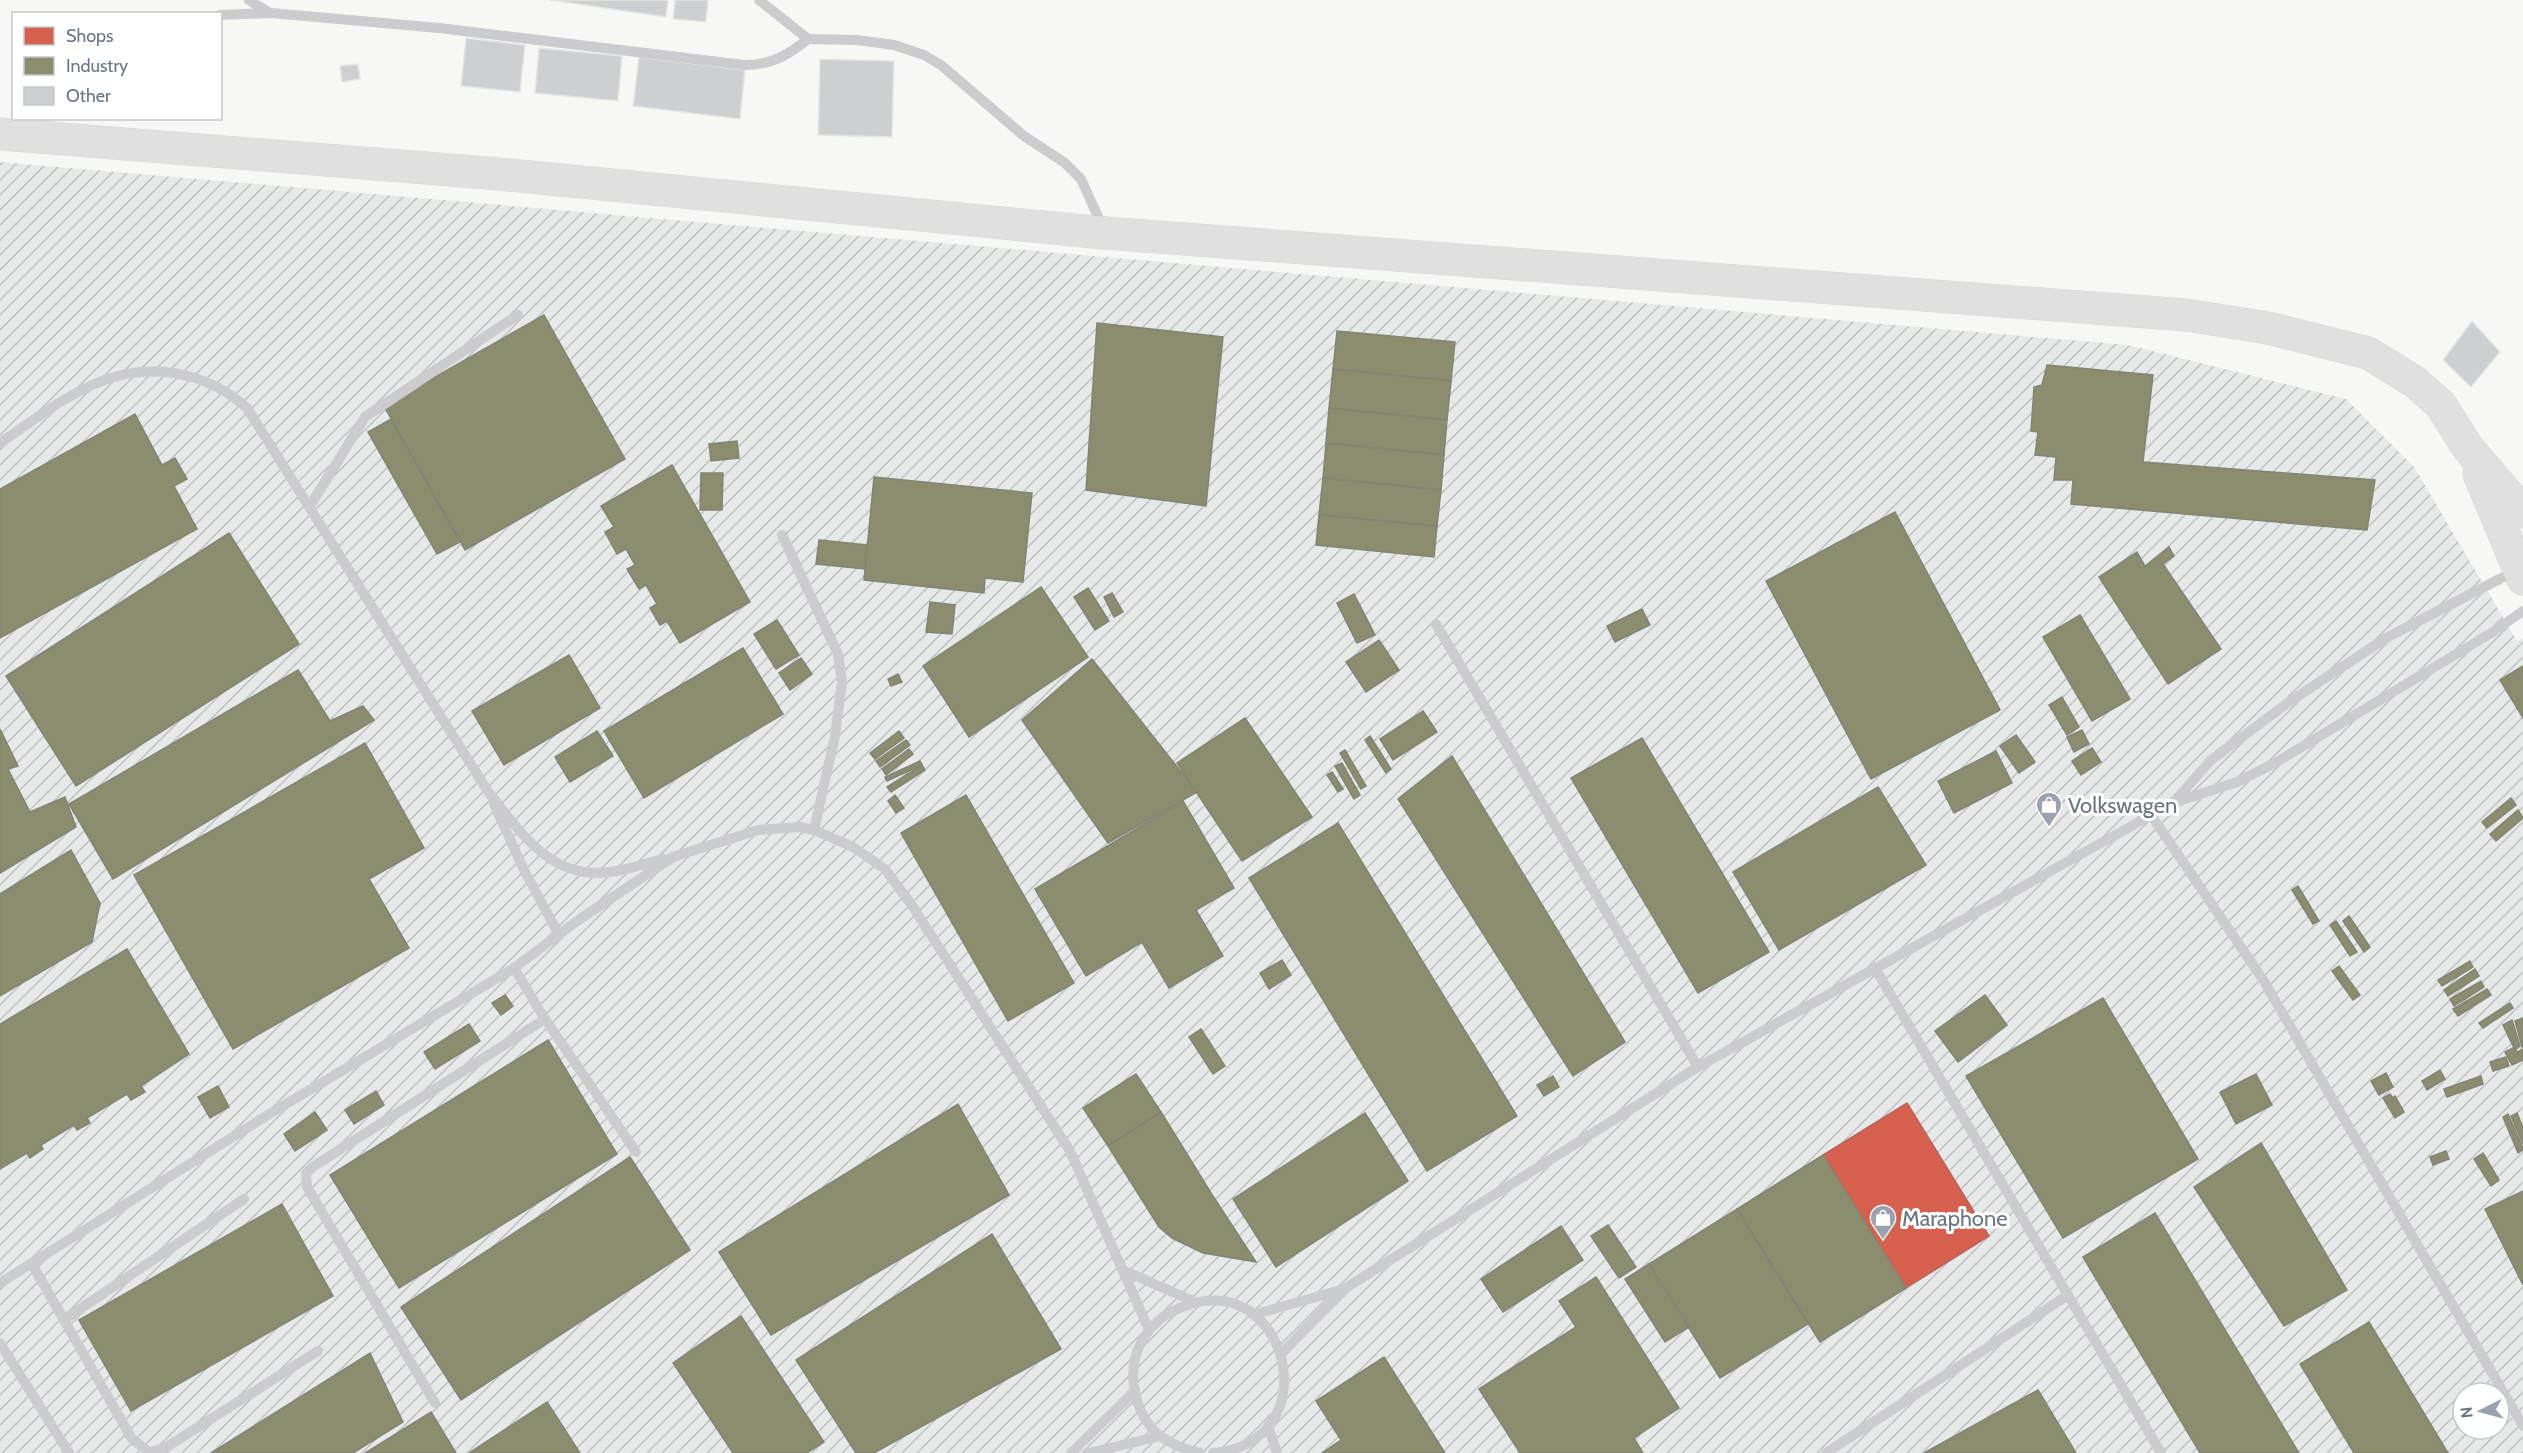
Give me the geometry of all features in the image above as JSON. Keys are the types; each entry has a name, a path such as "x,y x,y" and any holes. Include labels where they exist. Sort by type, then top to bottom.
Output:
{"main road":[{"path":"0,134 488,173 1105,233 2186,315 2268,328 2368,353 2415,382 2441,405 2468,448 2523,512"},
{"path":"2468,448 2521,572"}],"lane":[{"path":"249,0 271,13"},
{"path":"759,0 807,39 857,40 894,45 924,55 941,65 1024,136 1065,163 1081,179 1105,233"},
{"path":"222,15 271,13 439,28 744,65 773,62 788,55 807,39"},
{"path":"310,506 365,417 518,315"},
{"path":"0,442 71,396 103,381 137,374 171,372 205,381 229,392 247,408 489,793 524,870 560,935"},
{"path":"782,535 838,654 842,682 835,736 814,830"},
{"path":"2173,803 2211,760 2289,702 2386,638 2444,606 2521,572"},
{"path":"1282,1353 1344,1289 1698,1067 2173,803 2237,782 2275,763 2493,632 2523,611"},
{"path":"1436,624 1698,1067"},
{"path":"489,793 530,842 553,862 579,872 609,873 673,857 758,830 800,827 814,830 853,847 885,869 911,904 1070,1151 1149,1329"},
{"path":"2151,815 2262,978 2522,1422"},
{"path":"0,1283 271,1113 514,968 673,857"},
{"path":"514,968 545,1019 636,1152"},
{"path":"1875,968 2161,1453"},
{"path":"435,1403 308,1187 306,1173 545,1019"},
{"path":"65,1319 244,1199"},
{"path":"32,1264 132,1439 148,1452 165,1448 318,1352"},
{"path":"1123,1270 1195,1302"},
{"path":"1253,1315 1344,1289"},
{"path":"1827,1453 2068,1294"},
{"path":"1200,1453 1180,1448 1160,1436 1143,1416 1134,1392 1133,1370 1138,1348 1149,1329 1170,1311 1195,1302 1216,1301 1235,1305 1253,1315 1270,1332 1282,1353 1285,1378 1281,1404 1268,1426 1243,1446 1228,1452 1213,1453"},
{"path":"1,1348 69,1453"},
{"path":"1071,1453 1134,1392"},
{"path":"1268,1426 1277,1453"},
{"path":"1089,1453 1160,1436"}],"shaded area":[{"path":"0,162 2128,345 2346,399 2414,467 2517,641 2523,638 2523,1453 0,1453"}],"building: Shops":[{"path":"1907,1103 1989,1236 1906,1288 1823,1155"}],"building: Industry":[{"path":"544,315 625,459 465,550 384,406"},
{"path":"1097,323 1223,337 1206,506 1086,490"},
{"path":"1337,331 1455,342 1451,381 1333,369"},
{"path":"2047,365 2153,375 2143,462 2375,480 2367,530 2071,504 2073,480 2054,480 2056,457 2035,455 2038,432 2031,431 2034,387 2042,385"},
{"path":"1333,369 1451,381 1447,420 1329,408"},
{"path":"1329,408 1447,420 1444,455 1326,443"},
{"path":"135,414 162,465 175,458 187,479 174,486 197,529 0,638 0,489"},
{"path":"391,419 460,542 437,554 368,432"},
{"path":"737,441 739,458 711,461 709,444"},
{"path":"1326,443 1444,455 1441,490 1323,478"},
{"path":"672,465 750,602 680,643 667,621 660,625 650,608 657,604 646,585 639,589 627,569 635,565 626,549 617,554 605,532 614,527 601,506"},
{"path":"701,473 723,473 722,510 700,510"},
{"path":"874,477 1032,493 1023,582 985,578 984,593 864,580"},
{"path":"1323,478 1441,490 1437,526 1319,515"},
{"path":"1895,512 2000,710 1871,779 1766,581"},
{"path":"1319,515 1437,526 1434,557 1316,545"},
{"path":"229,533 299,644 76,786 6,676"},
{"path":"819,540 867,545 865,569 816,564"},
{"path":"2169,547 2174,556 2163,564 2221,649 2168,684 2099,577 2137,552 2145,566"},
{"path":"1041,587 1088,657 969,737 923,666"},
{"path":"1088,588 1109,621 1095,630 1074,597"},
{"path":"1112,593 1123,612 1114,617 1104,597"},
{"path":"1354,594 1375,635 1357,643 1337,603"},
{"path":"930,602 955,605 952,634 926,632"},
{"path":"1642,609 1650,625 1615,642 1607,626"},
{"path":"2080,615 2130,699 2092,721 2043,637"},
{"path":"777,620 799,655 776,669 754,634"},
{"path":"1379,640 1399,670 1366,692 1346,662"},
{"path":"743,648 783,714 644,798 604,731"},
{"path":"569,655 600,708 504,765 472,711"},
{"path":"801,658 812,674 790,690 779,673"},
{"path":"1092,659 1197,792 1108,843 1022,720"},
{"path":"2523,666 2523,718 2500,680"},
{"path":"298,670 330,721 363,706 374,720 113,879 69,804"},
{"path":"898,674 902,682 891,686 888,679"},
{"path":"2062,697 2079,727 2067,735 2049,705"},
{"path":"1423,711 1437,732 1393,760 1380,739"},
{"path":"1245,718 1312,817 1242,861 1177,763"},
{"path":"0,729 18,766 8,769 30,812 65,797 76,827 0,873"},
{"path":"2082,730 2089,744 2074,752 2067,737"},
{"path":"597,731 613,756 570,782 555,757"},
{"path":"899,731 904,738 875,759 870,753"},
{"path":"2016,735 2035,762 2019,773 2000,746"},
{"path":"1370,736 1391,769 1386,773 1365,740"},
{"path":"1642,738 1769,952 1698,993 1571,778"},
{"path":"906,740 910,745 880,767 876,761"},
{"path":"365,743 424,848 369,879 409,948 233,1049 134,875"},
{"path":"2092,748 2101,762 2081,775 2072,761"},
{"path":"909,749 913,754 886,775 882,769"},
{"path":"1345,750 1366,786 1361,789 1340,753"},
{"path":"1996,751 2012,783 1954,813 1938,781"},
{"path":"1452,756 1625,1042 1573,1076 1398,799"},
{"path":"920,761 922,765 887,781 885,777"},
{"path":"1342,763 1360,795 1354,799 1335,766"},
{"path":"922,765 925,770 891,792 887,787"},
{"path":"1332,772 1343,789 1338,792 1327,775"},
{"path":"1878,787 1926,865 1779,950 1733,872"},
{"path":"895,795 904,808 896,813 888,801"},
{"path":"966,795 1074,983 1008,1021 901,833"},
{"path":"2511,798 2516,805 2487,828 2482,822"},
{"path":"1183,801 1234,888 1196,910 1223,956 1169,988 1142,942 1086,976 1035,889"},
{"path":"2518,810 2523,818 2496,841 2490,834"},
{"path":"1338,823 1517,1116 1427,1171 1249,878"},
{"path":"71,850 100,903 92,942 0,996 0,894"},
{"path":"2298,886 2319,921 2313,924 2292,890"},
{"path":"2349,916 2370,947 2364,952 2343,921"},
{"path":"2336,921 2357,952 2350,956 2330,925"},
{"path":"127,949 189,1054 141,1086 145,1092 131,1100 127,1094 87,1118 90,1123 77,1130 74,1125 41,1145 43,1149 30,1158 27,1153 0,1169 0,1024"},
{"path":"1282,960 1291,975 1269,989 1260,973"},
{"path":"2470,961 2473,967 2442,986 2438,980"},
{"path":"2339,966 2360,995 2353,1000 2332,971"},
{"path":"2475,969 2479,976 2448,996 2444,990"},
{"path":"2481,981 2484,987 2454,1006 2450,999"},
{"path":"2487,989 2491,995 2458,1016 2453,1009"},
{"path":"505,995 513,1006 501,1015 492,1003"},
{"path":"1985,995 2007,1025 1958,1062 1935,1031"},
{"path":"2103,998 2198,1159 2063,1238 1966,1076"},
{"path":"2510,1003 2513,1008 2483,1028 2479,1023"},
{"path":"2523,1018 2523,1047 2522,1047 2515,1021"},
{"path":"2512,1020 2520,1046 2515,1050 2503,1025"},
{"path":"469,1024 480,1041 435,1069 424,1052"},
{"path":"1201,1029 1225,1066 1213,1074 1189,1037"},
{"path":"548,1040 617,1154 399,1288 330,1175"},
{"path":"2513,1048 2518,1052 2523,1049 2523,1060 2512,1065 2505,1052"},
{"path":"2506,1057 2509,1066 2493,1071 2490,1062"},
{"path":"2440,1070 2445,1079 2427,1090 2422,1081"},
{"path":"2386,1073 2393,1087 2379,1095 2371,1081"},
{"path":"1136,1074 1161,1112 1108,1146 1083,1108"},
{"path":"2256,1074 2272,1105 2236,1124 2220,1092"},
{"path":"1553,1076 1559,1087 1544,1096 1537,1085"},
{"path":"2481,1076 2483,1084 2447,1097 2444,1089"},
{"path":"218,1086 229,1107 210,1118 198,1097"},
{"path":"376,1091 384,1105 354,1124 345,1110"},
{"path":"2390,1094 2393,1098 2395,1096 2404,1112 2395,1118 2383,1098"},
{"path":"958,1104 1009,1195 771,1335 719,1252"},
{"path":"315,1112 327,1130 295,1151 284,1134"},
{"path":"1161,1112 1256,1262 1203,1253 1172,1238 1159,1227 1108,1146"},
{"path":"1365,1113 1408,1181 1276,1267 1233,1199"},
{"path":"2517,1113 2523,1128 2523,1144 2511,1116"},
{"path":"2508,1114 2523,1148 2518,1153 2503,1117"},
{"path":"2261,1143 2347,1290 2284,1326 2194,1187"},
{"path":"2446,1151 2449,1159 2433,1165 2430,1157"},
{"path":"2483,1153 2499,1180 2491,1186 2474,1159"},
{"path":"1823,1155 1906,1288 1820,1342 1737,1209"},
{"path":"630,1157 690,1250 461,1400 401,1307"},
{"path":"2523,1191 2523,1285 2485,1209"},
{"path":"282,1204 333,1296 131,1411 79,1320"},
{"path":"1737,1209 1808,1324 1720,1378 1649,1264"},
{"path":"2155,1213 2299,1453 2200,1453 2083,1257"},
{"path":"1608,1225 1636,1267 1619,1278 1591,1236"},
{"path":"1561,1226 1583,1260 1503,1312 1481,1279"},
{"path":"992,1234 1061,1349 874,1453 856,1453 796,1360"},
{"path":"1649,1264 1689,1327 1665,1342 1625,1279"},
{"path":"1596,1277 1679,1408 1634,1438 1643,1453 1520,1453 1479,1389 1576,1327 1559,1301"},
{"path":"741,1316 824,1442 807,1453 733,1453 673,1363"},
{"path":"2369,1322 2448,1453 2354,1453 2300,1364"},
{"path":"370,1353 403,1422 353,1453 211,1453"},
{"path":"1384,1357 1445,1453 1322,1453 1341,1440 1316,1401"},
{"path":"2038,1390 2076,1453 1924,1453"},
{"path":"547,1402 580,1453 469,1453"},
{"path":"431,1412 456,1453 365,1453"}],"building: Other":[{"path":"550,0 668,0 666,17"},
{"path":"675,0 708,0 706,22 673,19"},
{"path":"466,38 525,45 520,92 461,86"},
{"path":"539,48 622,56 618,101 535,93"},
{"path":"639,57 745,70 740,119 633,106"},
{"path":"820,59 894,61 892,137 818,135"},
{"path":"358,64 360,79 342,82 340,66"},
{"path":"2472,321 2500,352 2471,387 2443,360"}],"place":[{"name":"Volkswagen","path":"2049,828"},
{"name":"Maraphone","path":"1883,1241"}]}
